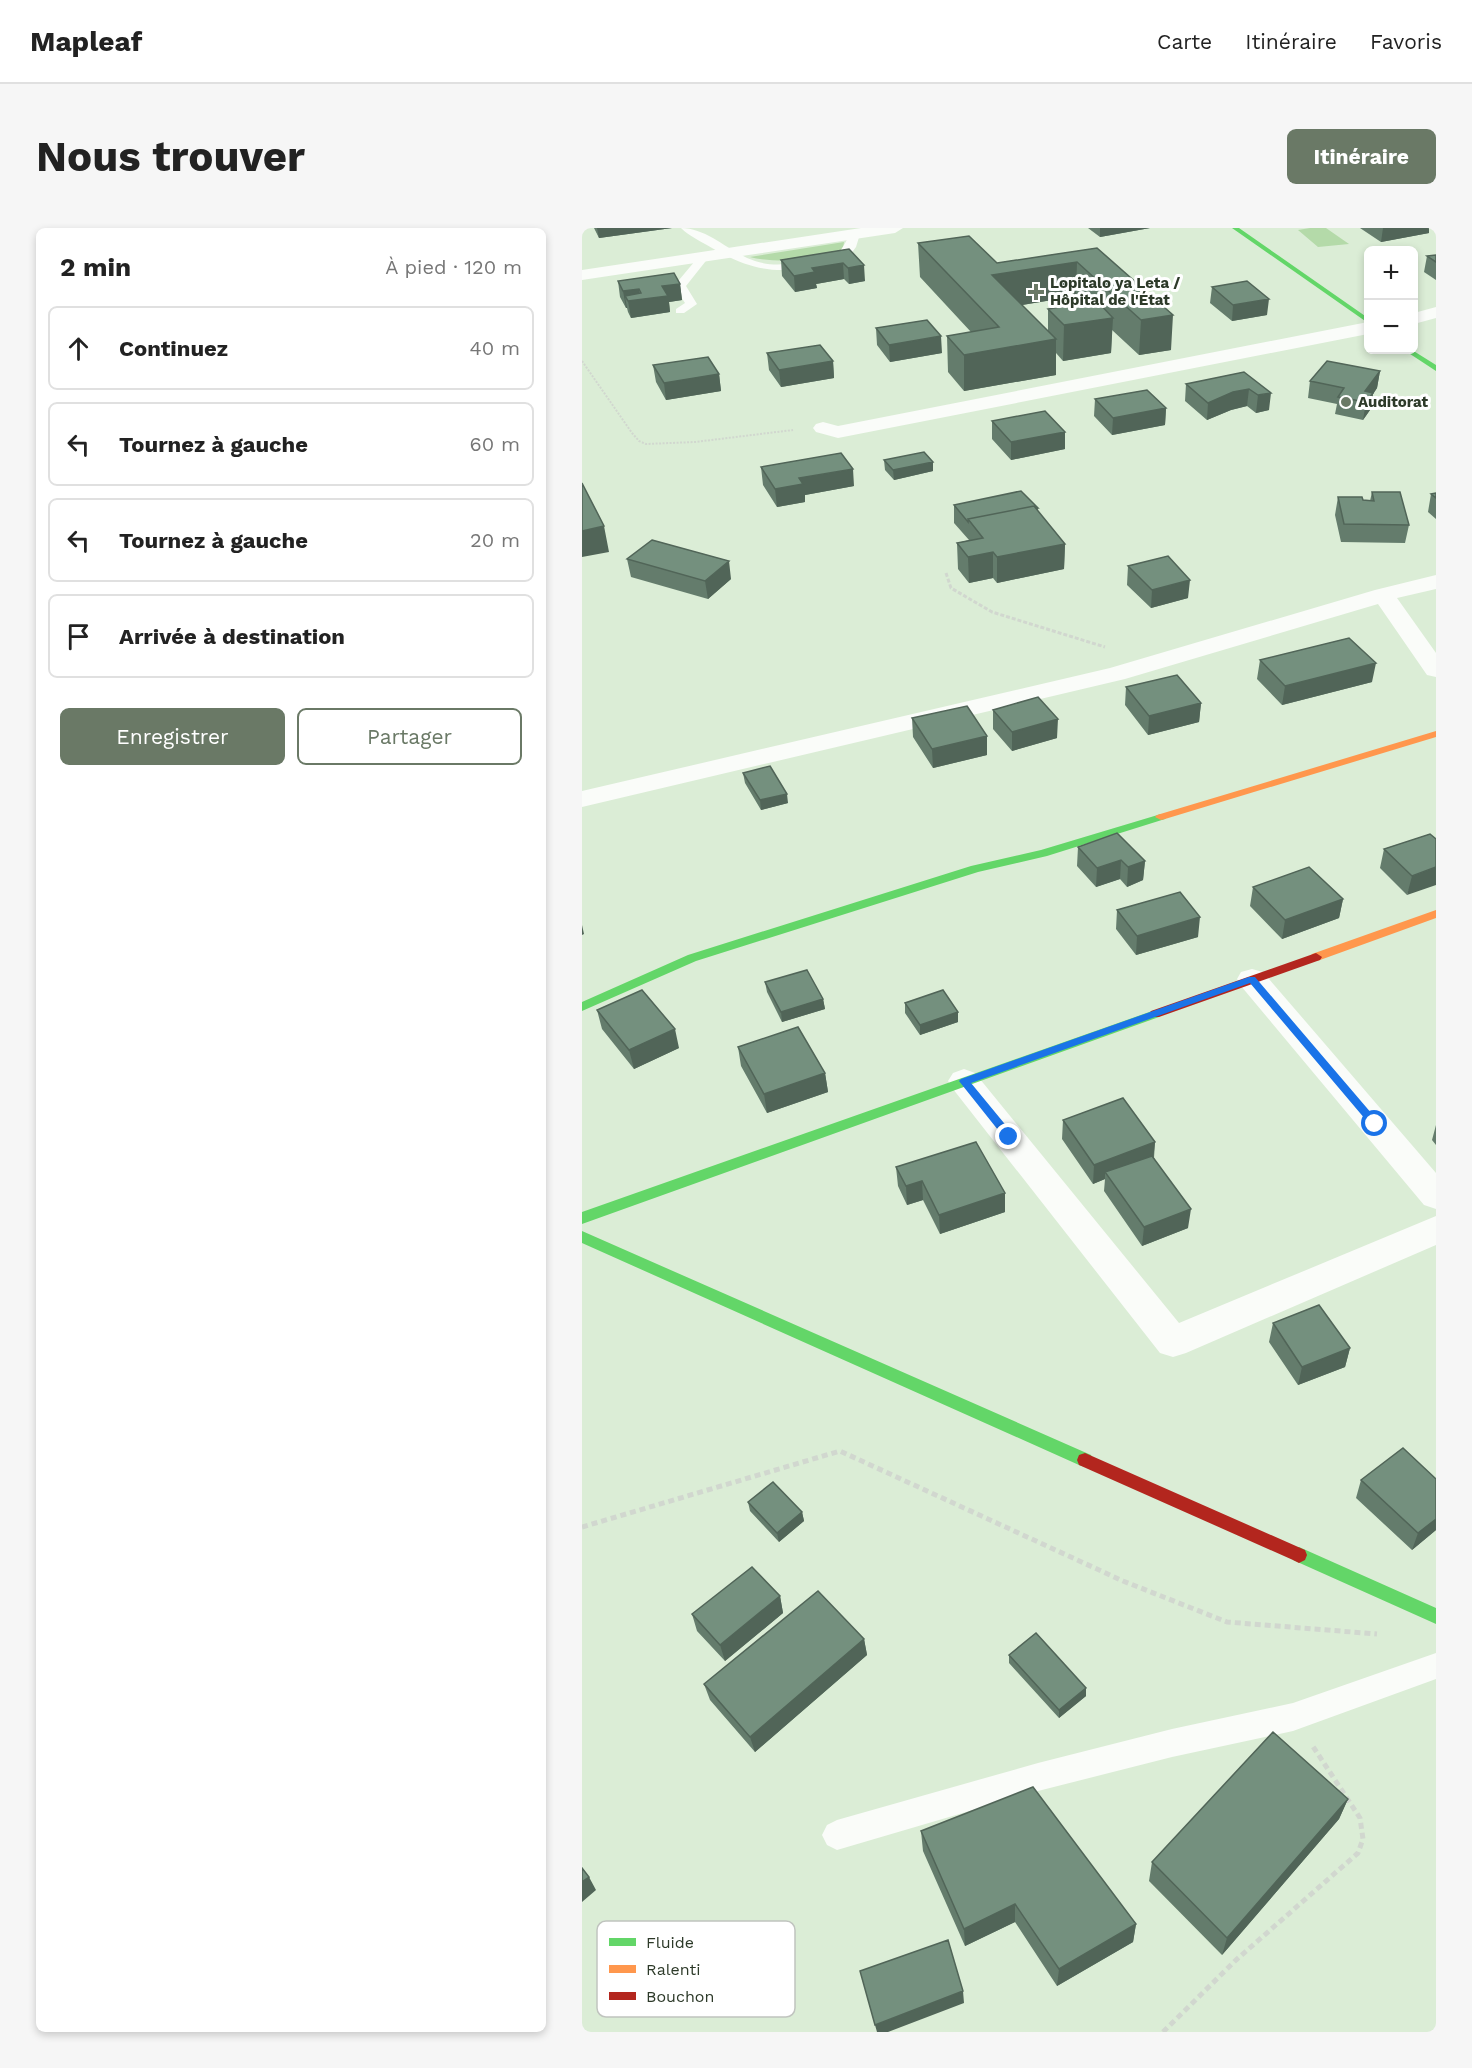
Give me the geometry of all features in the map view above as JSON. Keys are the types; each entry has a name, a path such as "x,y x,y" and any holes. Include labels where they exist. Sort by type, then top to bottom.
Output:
{"street":[{"path":"582,275 895,228"},
{"path":"1235,228 1364,318"},
{"path":"1418,317 1436,312"},
{"path":"823,428 838,432 1364,329"},
{"path":"1414,354 1436,369"},
{"path":"582,799 1142,667 1383,595 1436,582"},
{"path":"1383,595 1436,670"},
{"path":"582,1007 692,958 975,869 1054,850 1436,734"},
{"path":"582,1218 1436,914"},
{"path":"1252,979 1436,1196"},
{"path":"964,1081 1173,1342 1436,1230"},
{"path":"582,1237 1436,1616"}],"lane":[{"path":"686,228 729,253"},
{"path":"680,311 692,304 680,286 704,257"},
{"path":"837,1835 1038,1777 1172,1743 1293,1717 1436,1666"}],"path":[{"path":"582,361 632,433 639,441 646,444 823,428"},
{"path":"946,573 951,588 992,612 1124,652 1142,667"},
{"path":"582,1527 840,1451 1123,1581 1227,1622 1389,1635"},
{"path":"1163,2032 1236,1960 1358,1853 1363,1839 1360,1818 1293,1717"}],"green space":[{"path":"1326,228 1349,244 1318,247 1298,230"},
{"path":"844,242 843,249 824,257 784,261 750,257"}],"building":[{"path":"969,236 997,263 1097,248 1173,315 1141,320 1077,262 992,275 1056,339 964,355 947,336 999,327 918,243"},
{"path":"849,249 864,265 848,268 843,263 812,268 815,272 794,276 781,260"},
{"path":"1436,255 1436,262 1427,256"},
{"path":"674,273 680,284 662,286 668,296 628,301 625,296 641,293 639,289 623,291 618,281"},
{"path":"1247,281 1269,299 1233,305 1212,287"},
{"path":"1097,301 1113,318 1064,325 1048,309"},
{"path":"927,320 941,336 889,345 876,328"},
{"path":"820,345 833,361 779,370 767,353"},
{"path":"708,357 719,374 664,383 653,365"},
{"path":"1327,361 1380,371 1365,391 1373,393 1366,402 1338,397 1344,388 1310,381"},
{"path":"1244,372 1271,393 1258,395 1249,389 1233,392 1208,403 1186,384"},
{"path":"1147,390 1166,408 1113,418 1095,399"},
{"path":"1045,411 1065,432 1011,442 992,421"},
{"path":"924,452 933,462 893,470 884,460"},
{"path":"841,453 853,469 799,478 803,484 775,489 761,467"},
{"path":"582,483 604,526 582,531"},
{"path":"1021,491 1038,508 1034,506 968,519 968,522 954,505"},
{"path":"1372,492 1400,492 1409,525 1344,524 1338,497 1362,497 1363,500 1374,501"},
{"path":"1034,506 1065,544 997,557 993,552 968,557 957,543 983,538 968,519"},
{"path":"652,540 729,561 705,581 627,559"},
{"path":"1168,556 1190,580 1152,590 1128,566"},
{"path":"1349,638 1376,663 1285,686 1260,660"},
{"path":"1177,675 1201,703 1149,716 1126,687"},
{"path":"1038,697 1058,719 1012,732 993,710"},
{"path":"967,706 987,736 932,749 912,718"},
{"path":"770,766 787,794 760,800 743,773"},
{"path":"1117,833 1145,861 1128,867 1121,860 1097,868 1078,847"},
{"path":"1430,834 1436,839 1436,867 1412,876 1384,849"},
{"path":"1309,867 1343,899 1285,920 1253,887"},
{"path":"1180,892 1200,917 1137,936 1117,910"},
{"path":"807,970 823,999 781,1012 765,982"},
{"path":"642,990 675,1029 629,1050 597,1010"},
{"path":"943,990 958,1012 920,1025 905,1003"},
{"path":"798,1027 825,1073 764,1094 738,1047"},
{"path":"1123,1098 1155,1142 1094,1165 1063,1120"},
{"path":"976,1142 1005,1193 939,1215 922,1181 906,1186 896,1167"},
{"path":"1152,1156 1191,1209 1144,1227 1105,1172"},
{"path":"1319,1305 1350,1348 1302,1367 1273,1323"},
{"path":"1403,1448 1436,1479 1436,1519 1418,1533 1361,1480"},
{"path":"773,1482 802,1512 777,1533 748,1502"},
{"path":"752,1567 780,1596 720,1645 692,1614"},
{"path":"818,1591 864,1639 750,1737 704,1684"},
{"path":"1036,1633 1086,1688 1059,1710 1009,1655"},
{"path":"1273,1732 1348,1799 1227,1938 1152,1862"},
{"path":"1033,1787 1136,1924 1059,1969 1015,1904 964,1929 921,1831"},
{"path":"582,1868 589,1877 582,1882"},
{"path":"948,1940 963,1991 875,2025 860,1971"}],"traffic: fast":[{"path":"1235,228 1364,318"},
{"path":"1414,354 1436,369"},
{"path":"582,1007 692,958 975,869 1043,853 1161,817"},
{"path":"582,1218 1155,1014"},
{"path":"582,1237 1085,1460"},
{"path":"1299,1555 1436,1616"}],"traffic: slow":[{"path":"1161,817 1436,734"},
{"path":"1316,957 1436,914"}],"traffic: jam":[{"path":"1155,1014 1316,957"},
{"path":"1085,1460 1299,1555"}],"place":[{"name":"Lopitalo ya Leta / Hôpital de l'État","path":"1036,292"},
{"name":"Auditorat","path":"1346,402"}],"route":[{"path":"1009,1137 964,1081 1252,979 1375,1124"}]}
